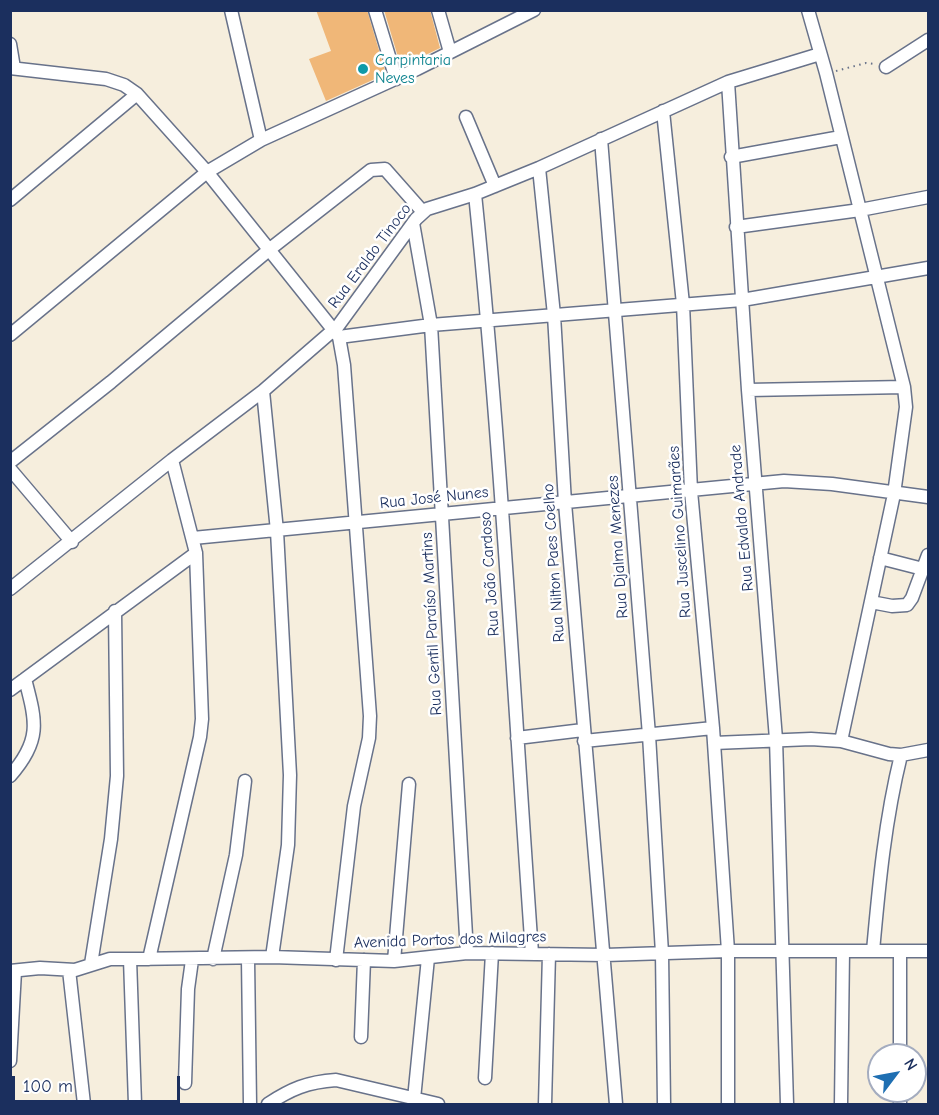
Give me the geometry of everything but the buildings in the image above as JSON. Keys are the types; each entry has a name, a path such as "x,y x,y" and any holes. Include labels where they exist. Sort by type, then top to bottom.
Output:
{"street":[{"path":"231,10 261,140"},
{"path":"375,10 396,79"},
{"path":"438,10 450,52"},
{"path":"10,335 207,172 261,140 396,79 534,10"},
{"path":"808,10 877,277 904,387 906,407 894,494 841,741"},
{"path":"886,67 928,40"},
{"path":"10,44 12,68 106,79 124,85 137,94 207,172 336,333 345,365 370,716 369,738 354,806 336,960"},
{"name":"Rua Eraldo Tinoco","path":"10,589 336,333 423,212 539,168 728,82 820,54"},
{"name":"Rua Edvaldo Andrade","path":"728,82 747,390 776,739 787,1104"},
{"path":"10,200 137,94"},
{"name":"Rua Juscelino Guimarães","path":"663,111 683,304 691,491 713,728 728,951 728,1104"},
{"path":"466,117 495,186"},
{"path":"731,157 841,137"},
{"name":"Rua Djalma Menezes","path":"601,139 649,735 662,953 664,1104"},
{"path":"10,462 111,382 270,249 371,170 383,168 423,212"},
{"name":"Rua Nilton Paes Coelho","path":"539,168 554,315 565,503 616,1104"},
{"name":"Rua João Cardoso","path":"474,194 488,321 532,953"},
{"path":"736,227 860,210 928,197"},
{"name":"Rua Gentil Paraíso Martins","path":"413,223 431,325 467,953"},
{"path":"336,333 741,300 928,268"},
{"path":"747,390 904,387"},
{"path":"263,391 277,531 290,775 288,845 272,957"},
{"path":"149,959 202,728 196,553 172,460"},
{"path":"10,469 72,542"},
{"name":"Rua José Nunes","path":"193,538 756,483 804,482 928,497"},
{"path":"10,690 196,553"},
{"path":"871,602 892,606 907,605 912,598 928,555"},
{"path":"880,558 923,569"},
{"path":"91,964 111,839 117,776 115,611"},
{"path":"10,776 27,753 35,728 35,716 25,679"},
{"path":"517,738 649,735 713,728"},
{"path":"714,743 811,739 841,741 888,754 901,755 928,750"},
{"path":"873,951 884,835 901,755"},
{"path":"213,959 236,855 245,781"},
{"path":"394,961 409,784"},
{"name":"Avenida Portos dos Milagres","path":"13,971 40,968 69,970 110,959 130,958 192,960 272,957 394,961 467,953 604,955 728,951 928,951"},
{"path":"841,1104 843,951"},
{"path":"900,951 900,1043"},
{"path":"485,1078 492,953"},
{"path":"545,1104 549,954"},
{"path":"130,958 135,1104"},
{"path":"414,1100 428,958"},
{"path":"248,959 250,1104"},
{"path":"185,1083 188,989 192,960"},
{"path":"361,1036 364,960"},
{"path":"69,970 84,1104"},
{"path":"10,1061 13,971"},
{"path":"268,1104 297,1087 336,1080 438,1104"}],"path":[{"path":"826,73 866,63 886,67"}],"place":[{"name":"Carpintaria Neves","path":"363,69"}]}
